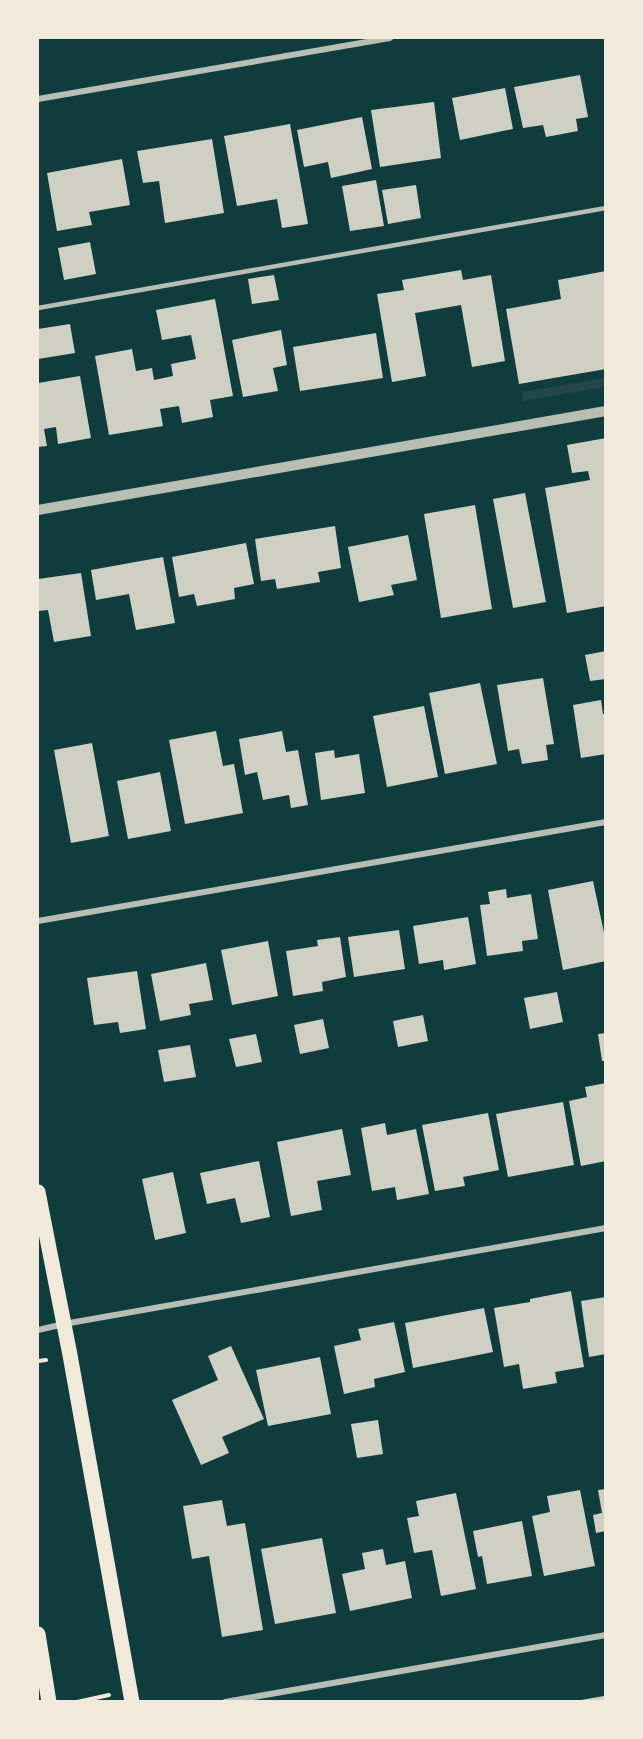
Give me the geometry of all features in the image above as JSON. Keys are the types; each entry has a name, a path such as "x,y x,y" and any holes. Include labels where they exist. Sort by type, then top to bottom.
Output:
{"main road":[{"path":"38,1192 132,1701"},
{"path":"38,1634 49,1701"}],"street":[{"path":"38,99 390,38"},
{"path":"38,510 606,411"},
{"path":"38,921 606,822"},
{"path":"38,1330 606,1228"},
{"path":"225,1701 606,1635"}],"lane":[{"path":"38,308 606,208"}],"path":[{"path":"38,1361 46,1360"},
{"path":"77,1701 113,1694"}],"shaded area":[{"path":"605,378 605,387 523,401 522,392"}],"building":[{"path":"580,75 588,117 576,119 578,131 546,137 543,125 523,128 514,87"},
{"path":"505,88 513,129 460,140 452,98"},
{"path":"434,102 441,158 380,167 371,110"},
{"path":"362,117 372,169 331,178 328,162 304,167 297,130"},
{"path":"290,124 308,224 282,228 277,199 237,206 224,136"},
{"path":"212,139 224,213 165,223 159,181 143,183 137,151"},
{"path":"122,159 130,205 89,212 92,225 57,231 47,173"},
{"path":"376,180 384,226 350,231 342,186"},
{"path":"416,185 421,218 388,224 382,190"},
{"path":"90,242 96,274 64,280 58,248"},
{"path":"461,270 463,280 491,275 505,361 472,367 461,305 415,313 426,376 392,382 377,294 404,290 402,280"},
{"path":"606,271 606,369 519,384 506,309 561,299 558,280"},
{"path":"274,275 279,300 252,304 248,279"},
{"path":"215,299 233,396 210,400 213,417 182,423 179,406 160,409 163,426 109,435 95,356 132,349 136,371 152,368 154,380 173,376 171,364 196,359 191,335 162,340 156,310"},
{"path":"70,324 75,353 38,359 38,329"},
{"path":"281,330 287,365 273,368 278,391 243,397 232,340"},
{"path":"376,333 383,378 300,391 293,347"},
{"path":"80,376 91,438 58,444 56,427 44,429 47,446 38,447 38,383"},
{"path":"606,438 606,606 567,613 545,488 590,480 588,471 572,473 567,445"},
{"path":"525,493 546,602 513,608 493,499"},
{"path":"475,505 492,609 441,618 424,514"},
{"path":"335,526 341,568 318,572 320,582 277,589 275,579 261,581 255,539"},
{"path":"408,535 417,580 391,585 394,595 359,602 348,547"},
{"path":"246,543 254,584 234,588 235,599 197,606 194,594 179,597 172,557"},
{"path":"163,557 175,623 136,630 129,594 96,600 91,570"},
{"path":"81,573 91,636 54,642 48,610 38,611 38,579"},
{"path":"606,651 606,679 590,681 585,655"},
{"path":"543,678 554,744 546,745 548,760 522,764 519,749 508,751 497,685"},
{"path":"480,683 497,764 445,774 429,693"},
{"path":"601,700 603,714 606,714 606,754 581,758 573,705"},
{"path":"424,706 438,777 387,787 373,716"},
{"path":"216,731 223,766 234,764 243,813 185,824 169,740"},
{"path":"282,731 286,752 298,750 308,805 291,808 289,795 263,800 257,772 245,775 239,739"},
{"path":"92,743 109,836 71,843 54,750"},
{"path":"334,750 335,758 359,754 365,793 321,800 315,753"},
{"path":"160,772 171,831 128,839 117,781"},
{"path":"593,881 606,942 606,961 563,970 548,890"},
{"path":"506,889 507,898 531,894 538,939 522,941 523,951 487,956 480,905 490,904 488,892"},
{"path":"468,917 476,964 444,970 443,960 419,964 413,926"},
{"path":"399,930 405,969 354,977 348,937"},
{"path":"340,937 346,977 322,982 323,991 293,996 286,951 318,946 317,940"},
{"path":"268,941 278,996 232,1005 221,950"},
{"path":"206,963 213,1000 189,1004 191,1015 160,1021 151,974"},
{"path":"137,971 146,1029 120,1033 118,1022 94,1025 87,978"},
{"path":"557,992 563,1022 530,1029 524,998"},
{"path":"423,1015 428,1041 398,1047 393,1021"},
{"path":"323,1019 329,1048 300,1054 294,1025"},
{"path":"606,1033 606,1061 602,1061 598,1034"},
{"path":"256,1034 262,1062 236,1067 229,1039"},
{"path":"190,1045 196,1077 164,1082 158,1050"},
{"path":"606,1083 606,1161 581,1166 569,1101 587,1097 585,1087"},
{"path":"563,1102 574,1165 508,1177 496,1114"},
{"path":"488,1113 499,1170 463,1177 465,1186 435,1191 422,1125"},
{"path":"385,1123 387,1135 416,1129 429,1194 397,1200 395,1187 372,1191 361,1128"},
{"path":"342,1129 351,1175 317,1181 322,1210 291,1216 277,1142"},
{"path":"259,1161 270,1217 241,1223 235,1198 207,1204 200,1173"},
{"path":"173,1172 186,1233 155,1240 142,1179"},
{"path":"571,1291 584,1367 555,1372 557,1383 523,1389 519,1364 504,1367 494,1308 530,1302 530,1299"},
{"path":"606,1297 606,1354 589,1357 581,1301"},
{"path":"484,1308 493,1352 413,1368 405,1323"},
{"path":"394,1322 405,1372 374,1379 375,1387 344,1394 334,1346 361,1340 358,1329"},
{"path":"231,1346 264,1419 222,1437 229,1453 201,1465 172,1400 218,1380 208,1356"},
{"path":"320,1357 331,1414 268,1426 256,1370"},
{"path":"378,1420 383,1454 357,1458 351,1424"},
{"path":"606,1489 606,1531 596,1533 593,1515 602,1513 598,1490"},
{"path":"580,1490 595,1566 544,1576 532,1516 550,1512 547,1496"},
{"path":"456,1493 476,1589 441,1596 432,1550 414,1553 407,1518 419,1516 416,1501"},
{"path":"222,1500 227,1526 245,1523 263,1630 222,1637 209,1556 192,1559 183,1506"},
{"path":"522,1521 532,1576 487,1584 482,1556 478,1557 473,1531"},
{"path":"322,1538 336,1613 275,1624 261,1549"},
{"path":"383,1549 386,1565 405,1561 412,1598 350,1611 342,1574 365,1569 362,1553"},
{"path":"604,1696 605,1702 581,1702 581,1700"}]}
